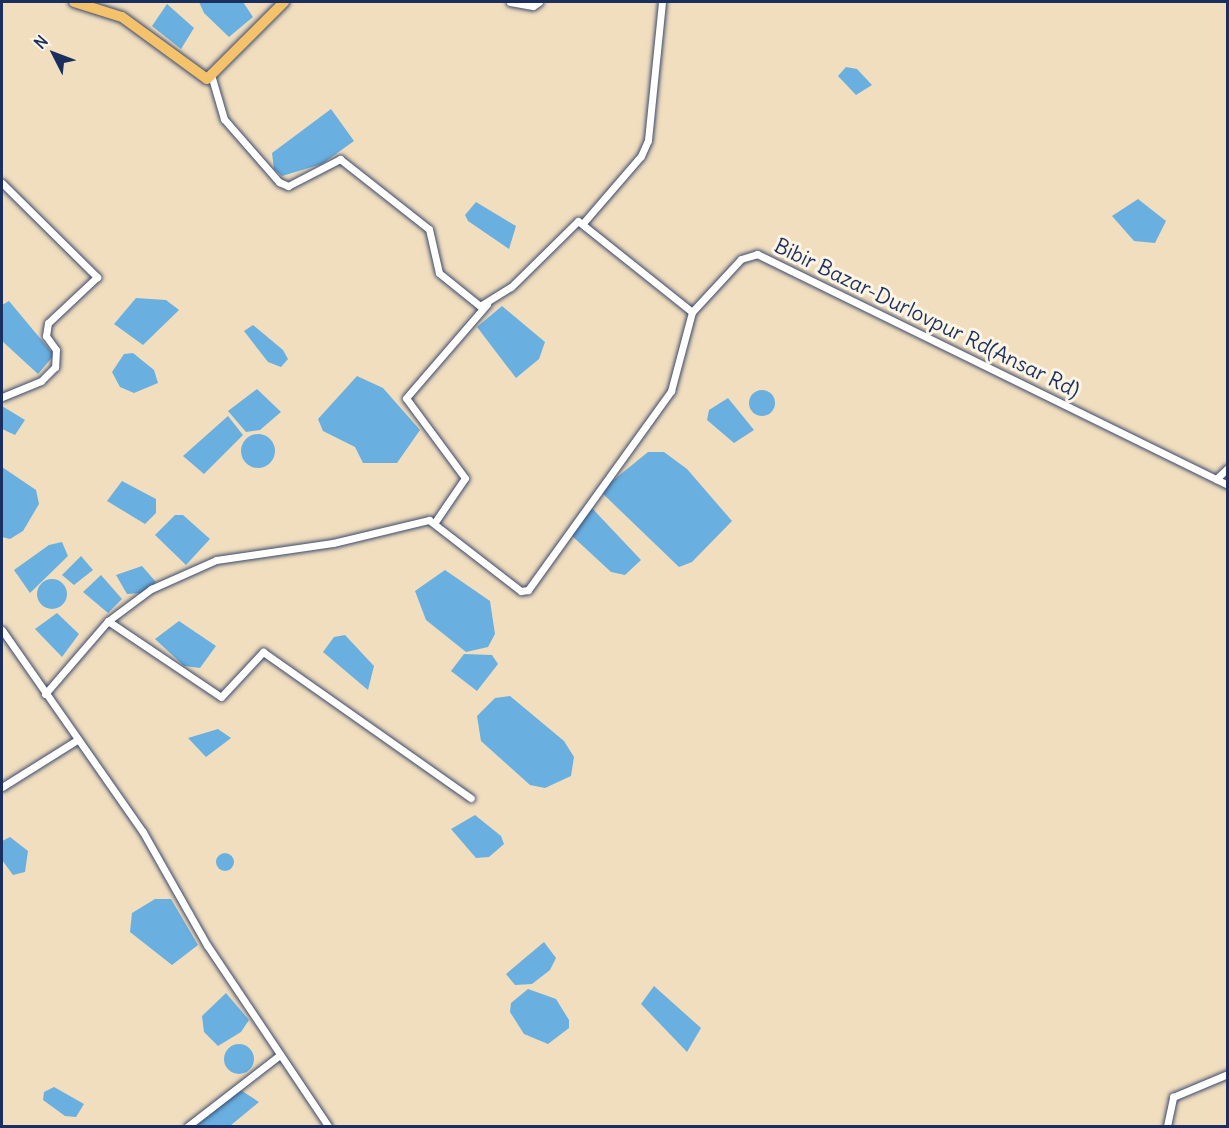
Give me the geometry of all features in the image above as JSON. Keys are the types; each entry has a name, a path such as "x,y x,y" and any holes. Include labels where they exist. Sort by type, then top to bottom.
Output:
{"highway":[{"path":"74,2 122,17 201,77 212,78 284,2"}],"street":[{"path":"510,2 533,6 539,2"},
{"path":"45,694 108,621 152,589 216,560 435,522 465,478 406,398 436,359 475,324 487,304 511,287 572,223 584,222 641,156 648,140 662,2"},
{"path":"212,78 224,119 279,182 288,186 340,159 429,229 439,273 467,300 487,304"},
{"path":"2,183 97,277 48,323 46,336 56,350 55,367 41,381 2,396"},
{"path":"435,522 521,591 528,590 671,391 692,312 584,222"},
{"name":"Bibir Bazar-Durlovpur Rd(Ansar Rd)","path":"692,312 741,259 757,254 1227,485"},
{"path":"1216,479 1227,468"},
{"path":"108,621 221,697 263,652 471,798"},
{"path":"2,630 143,832 207,945 328,1126"},
{"path":"2,787 77,740"},
{"path":"187,1126 280,1056"},
{"path":"1167,1126 1173,1097 1227,1074"}],"water":[{"path":"199,2 243,2 253,17 229,37 204,13"},
{"path":"167,4 194,28 181,49 152,26"},
{"path":"846,67 857,69 872,85 856,95 838,76"},
{"path":"331,109 354,141 322,164 282,176 274,169 272,153"},
{"path":"1138,199 1166,221 1155,243 1134,241 1112,216"},
{"path":"476,202 516,226 509,249 468,221 465,215"},
{"path":"136,298 166,300 179,310 143,345 114,324"},
{"path":"9,301 54,355 38,374 2,341 2,305"},
{"path":"502,306 545,342 539,359 516,378 477,327"},
{"path":"253,325 283,350 288,359 281,367 268,362 244,331"},
{"path":"133,353 154,370 158,383 134,393 120,387 112,372 124,354"},
{"path":"357,376 383,388 420,430 397,463 363,463 355,447 323,431 318,419"},
{"path":"257,389 281,412 260,430 246,432 228,411"},
{"path":"762,390 771,394 775,403 771,412 762,416 753,412 749,403 753,394"},
{"path":"728,398 754,430 734,443 707,420 709,410"},
{"path":"2,406 25,420 15,435 2,429"},
{"path":"228,416 243,435 204,474 183,456"},
{"path":"258,434 270,439 275,451 270,463 258,468 246,463 241,451 246,439"},
{"path":"648,452 664,452 687,469 732,521 692,562 679,567 600,491"},
{"path":"2,467 36,490 39,504 23,531 10,539 2,537"},
{"path":"122,481 156,499 156,513 145,524 107,501"},
{"path":"589,505 641,560 625,575 611,572 570,534"},
{"path":"175,515 183,515 210,539 186,565 155,535"},
{"path":"62,542 68,556 30,593 14,570 49,545"},
{"path":"81,556 93,570 74,585 62,575"},
{"path":"142,566 156,582 143,593 127,594 116,575"},
{"path":"445,570 490,601 495,634 488,647 466,652 426,620 415,591"},
{"path":"101,575 122,599 108,613 83,592"},
{"path":"52,579 62,584 67,594 62,604 52,609 42,604 37,594 42,584"},
{"path":"57,613 79,634 62,657 35,629"},
{"path":"179,621 216,646 200,668 184,666 155,639"},
{"path":"345,635 374,666 368,690 323,652 334,637"},
{"path":"464,654 492,655 498,664 477,691 451,671"},
{"path":"510,696 564,741 574,757 571,776 545,788 530,785 481,741 477,716 495,698"},
{"path":"218,729 231,738 206,757 188,738"},
{"path":"475,815 501,836 504,844 489,857 476,858 451,829"},
{"path":"10,837 28,851 25,872 13,875 2,860 2,841"},
{"path":"225,853 231,856 234,862 231,868 225,871 219,868 216,862 219,856"},
{"path":"155,899 171,899 198,945 172,965 130,932 132,913"},
{"path":"544,942 556,958 550,970 532,984 515,985 506,974"},
{"path":"654,986 701,1028 687,1052 641,1004"},
{"path":"528,989 556,999 569,1020 569,1028 548,1044 524,1034 510,1012 511,1003"},
{"path":"226,993 249,1020 241,1032 218,1046 204,1032 202,1016"},
{"path":"239,1044 250,1048 254,1059 250,1070 239,1074 228,1070 224,1059 228,1048"},
{"path":"54,1087 84,1104 76,1117 65,1116 43,1100 44,1092"},
{"path":"239,1089 259,1102 230,1126 197,1126 195,1121"}]}
